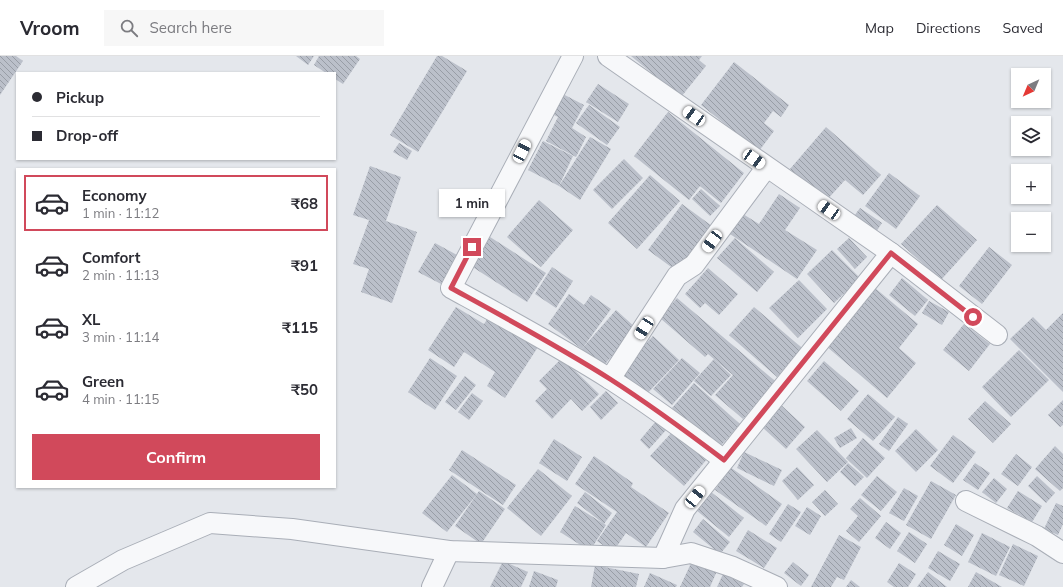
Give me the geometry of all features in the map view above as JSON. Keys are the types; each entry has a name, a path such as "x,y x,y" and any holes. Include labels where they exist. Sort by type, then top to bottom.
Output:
{"street":[{"path":"573,56 451,288 532,332 610,379 664,415 724,460"},
{"path":"608,56 766,168 891,253 997,335"},
{"path":"610,379 678,276 694,265 766,168"},
{"path":"663,558 685,509 891,253"},
{"path":"966,501 1038,536 1063,553"},
{"path":"76,587 123,560 210,523 292,529 449,551 663,558 691,553 733,567 777,587"},
{"path":"432,587 449,551"}],"building":[{"path":"0,56 16,56 23,61 0,95"},
{"path":"296,56 314,56 308,65"},
{"path":"319,56 356,56 360,59 343,84 336,80 336,72 324,72 314,65"},
{"path":"437,56 442,56 467,71 418,152 390,135"},
{"path":"631,56 702,56 699,60 706,66 681,97"},
{"path":"734,62 789,105 781,117 773,111 764,123 774,131 759,151 701,105"},
{"path":"598,84 629,104 618,122 586,102"},
{"path":"559,92 584,105 572,128 586,137 576,157 546,141 558,117 548,112"},
{"path":"589,105 620,127 607,145 576,123"},
{"path":"668,112 744,173 721,203 700,186 689,200 634,156"},
{"path":"826,127 881,175 863,195 845,180 826,201 790,169"},
{"path":"590,137 611,149 580,200 559,186"},
{"path":"543,141 573,156 559,186 528,170"},
{"path":"399,143 412,151 407,160 393,152"},
{"path":"624,159 643,178 612,209 593,190"},
{"path":"370,166 401,177 386,221 417,232 392,303 361,292 369,269 353,264 369,220 353,215"},
{"path":"889,173 920,196 896,229 865,206"},
{"path":"650,175 680,201 637,249 608,223"},
{"path":"701,189 720,206 710,216 692,199"},
{"path":"779,194 800,208 785,230 817,250 797,279 730,234 743,214 759,224"},
{"path":"539,200 573,230 541,267 507,237"},
{"path":"682,204 712,226 678,272 648,250"},
{"path":"937,205 977,240 941,280 901,244"},
{"path":"860,208 882,223 872,238 849,223"},
{"path":"490,237 546,273 527,302 471,266"},
{"path":"735,238 774,272 757,292 717,258"},
{"path":"849,238 867,257 855,269 837,249"},
{"path":"435,243 457,255 441,284 418,272"},
{"path":"989,247 1012,265 982,304 959,286"},
{"path":"832,250 860,278 834,303 807,274"},
{"path":"552,267 573,281 556,308 535,294"},
{"path":"708,268 738,294 719,315 705,303 700,308 685,294"},
{"path":"902,278 928,300 915,316 889,295"},
{"path":"799,280 827,309 798,338 769,308"},
{"path":"875,288 918,324 899,348 916,363 887,398 826,346"},
{"path":"569,294 584,305 591,295 611,309 582,349 548,324"},
{"path":"677,298 775,381 743,419 715,395 733,375 708,354 705,357 660,318"},
{"path":"929,301 949,312 942,325 922,313"},
{"path":"456,307 484,324 488,318 519,338 520,336 538,347 505,398 487,386 495,372 464,352 454,367 428,350"},
{"path":"754,307 802,348 777,377 729,335"},
{"path":"616,310 636,328 600,370 580,351"},
{"path":"1063,313 1063,392 1010,339 1033,317 1046,330"},
{"path":"964,324 990,344 969,371 943,350"},
{"path":"653,336 679,360 644,397 618,373"},
{"path":"1019,350 1049,380 1011,417 982,387"},
{"path":"430,358 457,376 435,410 408,392"},
{"path":"562,358 599,394 582,411 571,399 552,419 535,401 547,389 539,381"},
{"path":"682,358 700,373 672,405 653,389"},
{"path":"714,359 731,375 711,396 694,381"},
{"path":"824,361 859,391 841,411 807,381"},
{"path":"465,376 476,385 456,410 445,402"},
{"path":"694,383 740,424 718,449 672,408"},
{"path":"606,391 618,403 601,420 590,407"},
{"path":"472,393 483,401 469,420 458,412"},
{"path":"868,394 895,417 873,441 847,419"},
{"path":"1063,400 1063,425 1060,427 1048,415"},
{"path":"985,401 1011,424 993,443 968,419"},
{"path":"780,404 805,427 786,449 761,426"},
{"path":"898,417 908,424 889,451 879,444"},
{"path":"657,420 667,429 649,449 640,440"},
{"path":"851,428 857,438 840,448 834,438"},
{"path":"675,429 708,458 684,486 650,456"},
{"path":"916,429 938,450 916,472 895,451"},
{"path":"817,430 848,462 827,482 796,449"},
{"path":"953,435 976,452 953,483 930,466"},
{"path":"863,438 885,458 867,478 846,458"},
{"path":"554,439 582,457 567,481 539,463"},
{"path":"1055,446 1063,454 1063,488 1060,491 1035,469"},
{"path":"462,450 516,485 503,505 449,470"},
{"path":"744,452 782,470 774,486 737,468"},
{"path":"1016,454 1032,467 1018,486 1001,474"},
{"path":"594,456 633,483 631,487 669,513 646,547 626,533 613,552 597,541 617,512 575,484"},
{"path":"848,463 864,477 855,486 840,472"},
{"path":"975,463 990,473 978,490 963,480"},
{"path":"730,467 782,504 766,526 715,490"},
{"path":"797,467 814,485 798,500 782,481"},
{"path":"538,469 572,496 541,536 507,508"},
{"path":"452,475 477,494 447,532 422,513"},
{"path":"877,476 897,492 881,511 861,495"},
{"path":"1037,476 1055,493 1046,503 1028,486"},
{"path":"994,478 1007,489 996,503 982,492"},
{"path":"931,481 956,495 931,539 906,525"},
{"path":"904,488 918,496 904,521 889,513"},
{"path":"825,490 838,504 825,516 812,502"},
{"path":"479,491 505,509 481,544 455,526"},
{"path":"1018,491 1042,506 1032,522 1007,508"},
{"path":"585,492 612,513 604,524 577,503"},
{"path":"711,492 744,518 729,537 696,510"},
{"path":"860,498 881,516 859,542 846,531 858,516 850,509"},
{"path":"1056,503 1063,506 1063,524 1058,535 1044,529"},
{"path":"788,504 801,512 781,542 769,534"},
{"path":"575,506 606,525 590,551 560,532"},
{"path":"807,507 821,516 810,535 795,526"},
{"path":"703,519 730,542 720,554 693,532"},
{"path":"886,522 901,533 890,549 875,538"},
{"path":"956,524 974,535 962,556 944,545"},
{"path":"748,530 777,548 764,568 736,551"},
{"path":"909,532 927,544 915,563 897,551"},
{"path":"982,533 1010,547 996,576 968,562"},
{"path":"839,535 861,547 844,580 837,577 831,587 811,587"},
{"path":"1013,544 1038,556 1024,586 999,575"},
{"path":"938,551 960,564 950,581 928,568"},
{"path":"503,561 528,572 521,587 490,587"},
{"path":"692,561 717,571 710,587 680,587"},
{"path":"793,562 809,575 801,586 784,573"},
{"path":"899,563 916,574 908,587 894,587 887,582"},
{"path":"595,565 639,574 636,587 591,587"},
{"path":"534,571 558,580 556,587 529,587"},
{"path":"928,572 947,587 917,587"},
{"path":"976,572 1002,587 968,587"},
{"path":"650,573 677,585 676,587 644,587"},
{"path":"723,574 744,584 742,587 717,587"},
{"path":"851,580 860,587 846,587"}],"route":[{"path":"472,247 451,288 532,332 610,379 664,415 724,460 891,253 973,317"}]}
